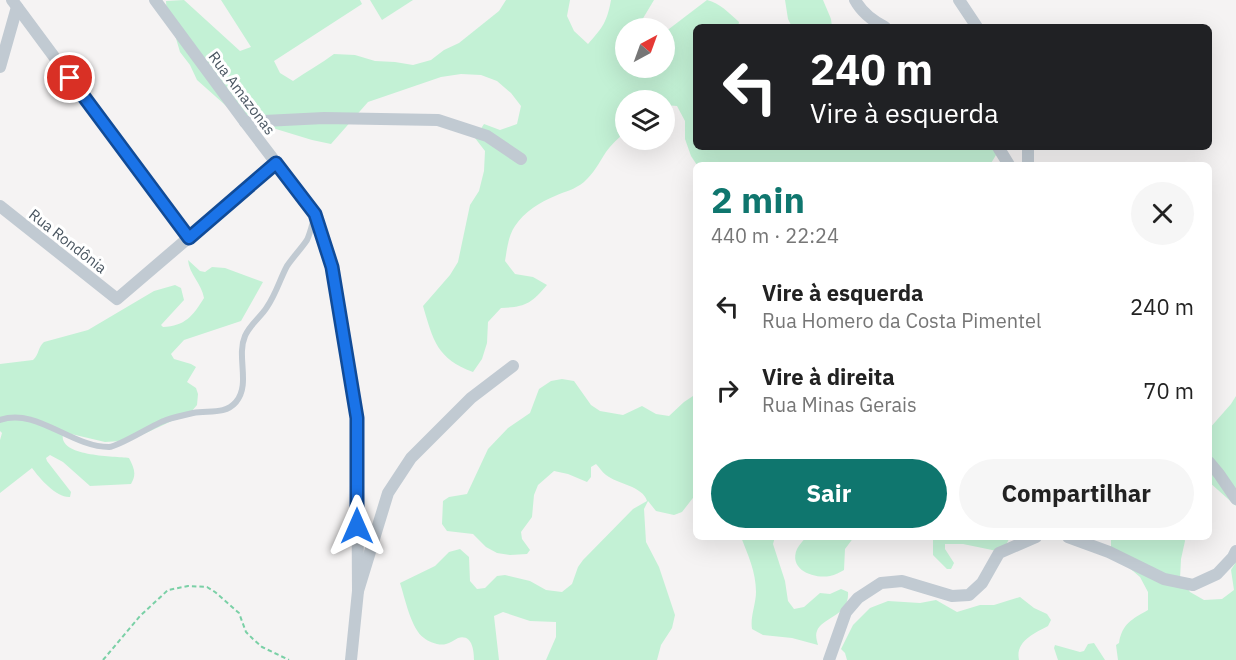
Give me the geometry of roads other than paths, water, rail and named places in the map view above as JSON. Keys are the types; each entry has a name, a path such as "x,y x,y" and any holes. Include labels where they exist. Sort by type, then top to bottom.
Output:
{"street":[{"name":"Rua Amazonas","path":"155,0 315,214 332,267 357,418 357,591"},
{"path":"855,0 873,21 879,24"},
{"path":"959,0 975,24"},
{"path":"0,67 14,4"},
{"path":"14,4 189,238 276,163"},
{"path":"245,122 324,117 438,120 487,136 521,159"},
{"name":"Rua Rondônia","path":"0,206 117,299 189,238"},
{"path":"351,660 357,591 388,493 411,458 471,399 513,366"},
{"path":"1212,466 1236,499"},
{"path":"830,660 846,612 858,597 881,583 902,581 952,596 969,595 982,583 999,553 1029,540"},
{"path":"1076,540 1109,552 1164,579 1192,585 1217,574 1236,552"}],"lane":[{"path":"0,420 11,416 31,420 85,443 111,447 165,420 195,412 222,411 234,405 241,395 243,383 242,352 245,336 254,321 266,309 288,266 308,238 315,214"}]}
